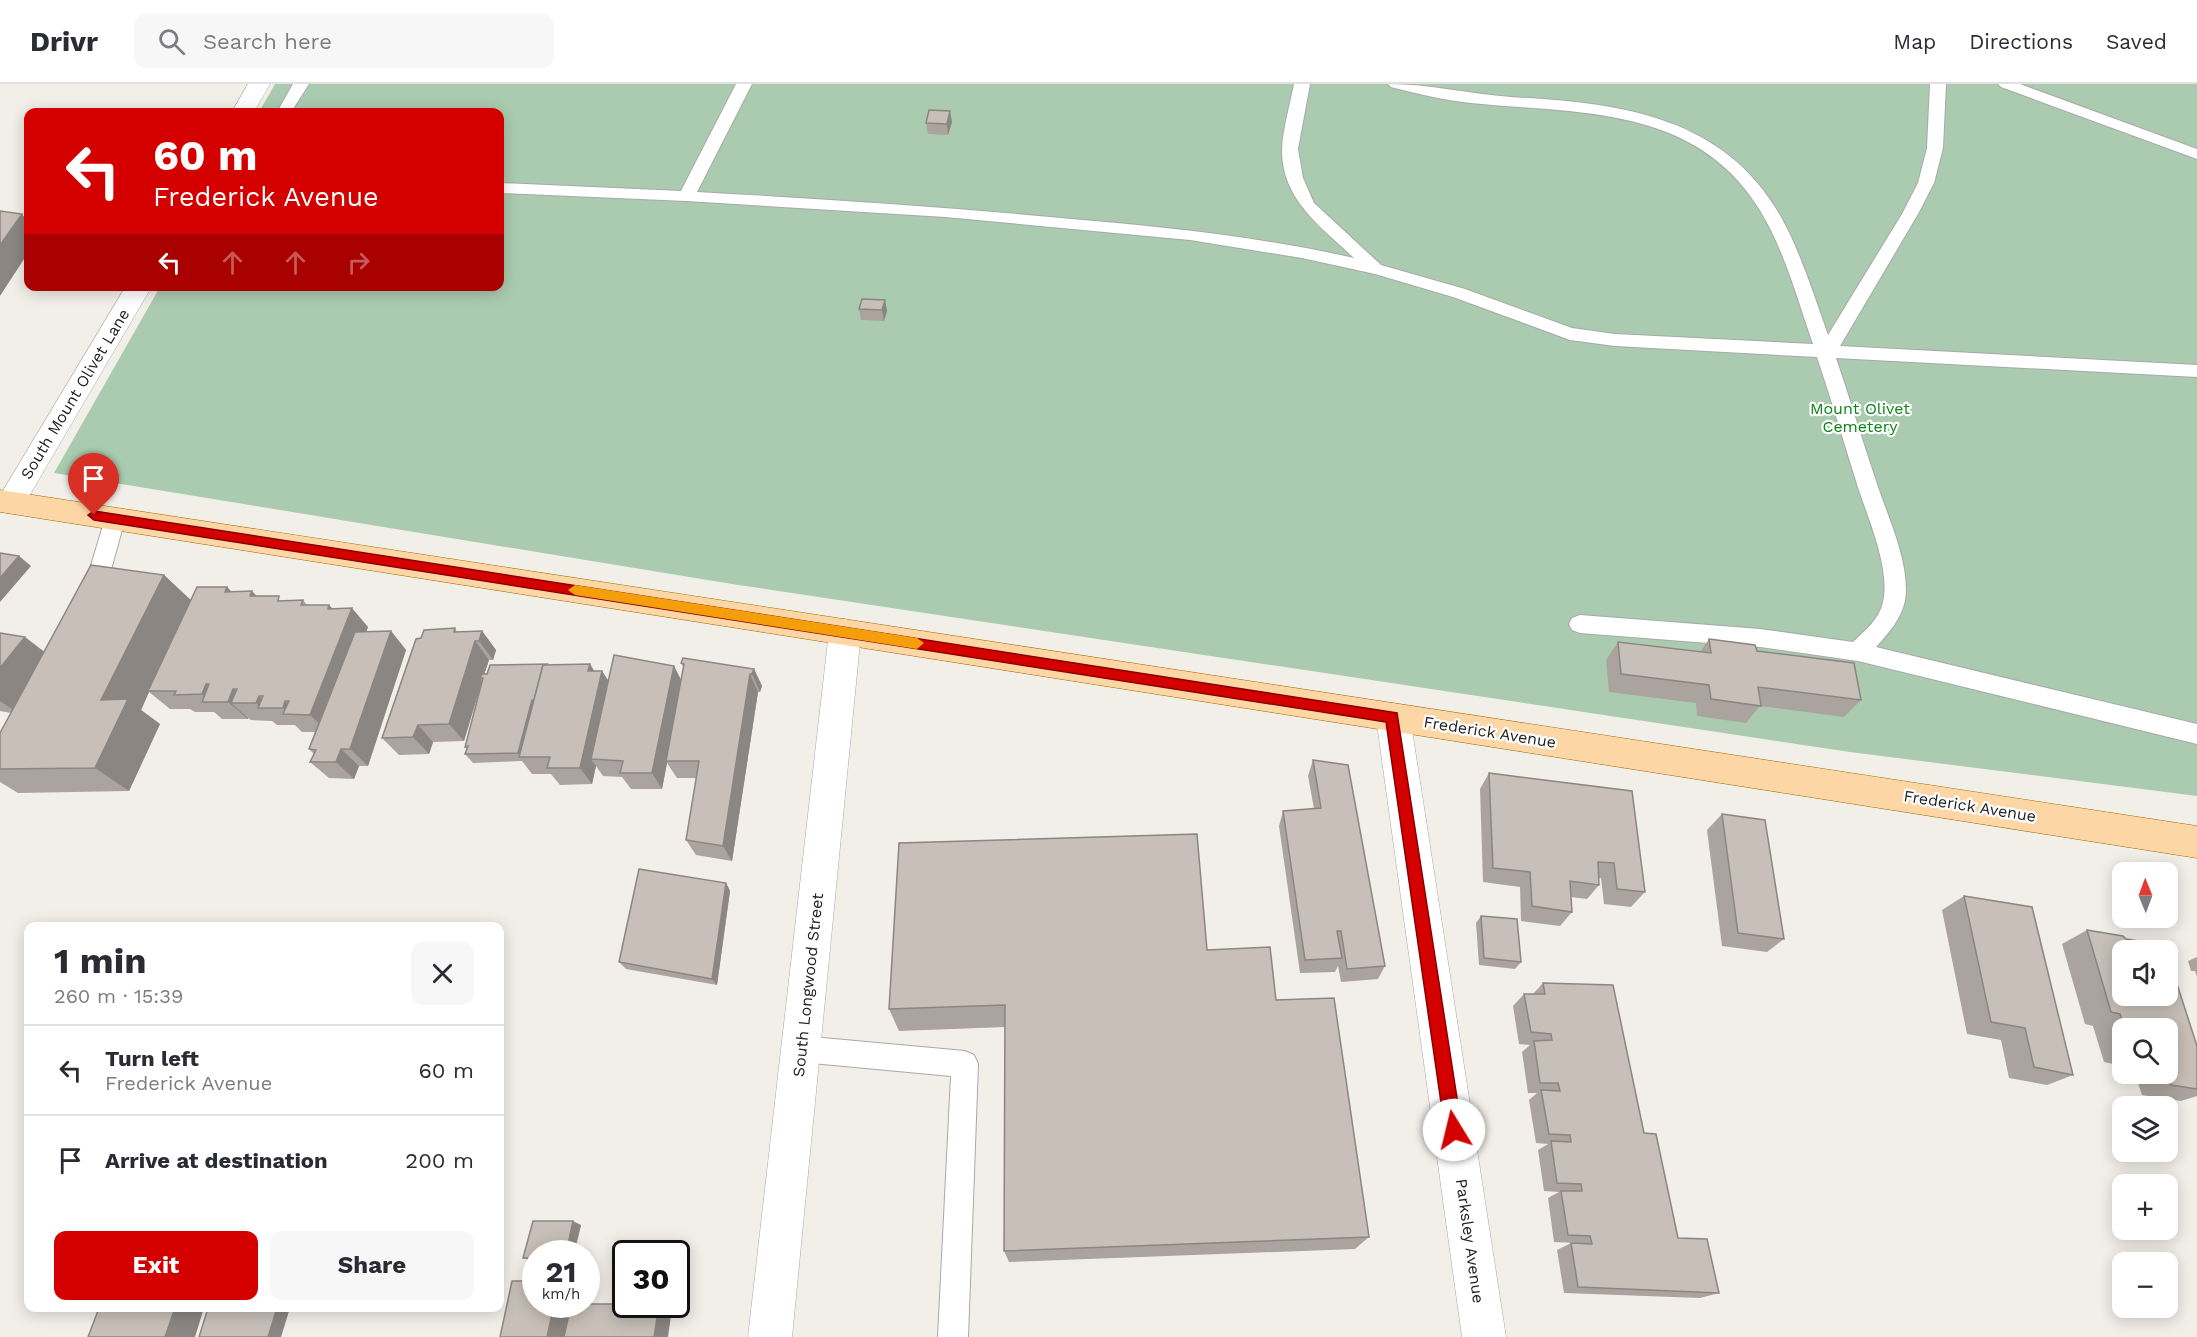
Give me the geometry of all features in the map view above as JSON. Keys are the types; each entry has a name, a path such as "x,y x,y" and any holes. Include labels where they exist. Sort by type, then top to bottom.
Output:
{"main road":[{"name":"Frederick Avenue","path":"5,502 2197,842"}],"street":[{"path":"245,108 260,84"},
{"name":"South Mount Olivet Lane","path":"5,502 136,291"},
{"name":"South Longwood Street","path":"770,1337 846,632"},
{"name":"Parksley Avenue","path":"1393,717 1484,1337"}],"lane":[{"path":"287,108 302,84"},
{"path":"686,196 744,84"},
{"path":"1302,84 1290,149 1295,178 1306,205 1377,269"},
{"path":"1396,84 1426,94 1468,100 1588,105 1620,111 1653,120 1701,144 1721,156 1746,178 1767,207 1781,235 1827,352 1891,562 1894,599 1884,624 1858,652"},
{"path":"1827,352 1910,214 1926,183 1935,148 1938,84"},
{"path":"2006,84 2197,154"},
{"path":"504,188 686,196 945,212 1190,235 1302,252 1377,269 1459,293 1570,334 1615,340 2197,370"},
{"path":"88,615 115,519"},
{"path":"1580,624 1760,638 1858,652 2197,734"},
{"path":"801,1049 965,1064 953,1337"}],"green space":[{"name":"Mount Olivet Cemetery","path":"275,84 2197,84 2197,796 1850,752 732,584 54,473 158,291 504,291 504,108 261,108"}],"building":[{"path":"929,110 950,111 947,124 926,123"},
{"path":"0,211 22,214 0,245"},
{"path":"862,299 885,300 882,310 859,309"},
{"path":"0,553 19,556 0,578"},
{"path":"91,565 164,575 101,700 128,699 95,768 0,769 0,733"},
{"path":"197,587 227,587 225,592 252,591 250,596 279,596 278,601 303,600 301,605 329,605 328,609 352,608 310,715 283,714 289,701 285,701 283,708 258,708 263,696 259,696 256,703 231,703 237,689 233,689 228,702 202,702 209,684 206,684 202,694 174,695 176,691 148,691"},
{"path":"455,628 454,632 482,631 479,641 475,641 449,724 418,725 413,737 382,738 416,639 421,638 424,630"},
{"path":"391,631 350,749 341,749 336,762 310,762 316,750 309,749 355,632"},
{"path":"0,633 25,637 0,668"},
{"path":"1709,639 1755,645 1757,651 1854,663 1861,700 1758,687 1761,706 1711,699 1709,685 1621,674 1618,642 1711,653"},
{"path":"614,655 674,666 652,773 620,773 623,761 591,759"},
{"path":"683,658 754,669 750,674 723,846 686,840 699,761 666,761 684,664 681,663"},
{"path":"547,664 543,665 518,753 465,754 483,678 480,678 482,674 487,674 490,665"},
{"path":"590,664 588,671 602,671 580,768 547,768 550,757 519,757 543,665"},
{"path":"1313,760 1348,765 1385,966 1347,969 1341,931 1337,931 1342,958 1305,960 1283,811 1321,808"},
{"path":"1489,773 1632,791 1645,892 1617,889 1614,863 1598,862 1599,885 1570,881 1572,912 1532,906 1530,872 1493,868"},
{"path":"1722,814 1765,820 1784,939 1738,933"},
{"path":"1197,834 1207,950 1270,947 1276,1000 1334,998 1369,1237 1004,1251 1005,1005 889,1009 899,843"},
{"path":"639,869 726,883 712,979 619,962"},
{"path":"1964,896 2032,907 2073,1075 2034,1067 2025,1028 1991,1022"},
{"path":"1481,916 1517,919 1521,962 1484,958"},
{"path":"2087,930 2123,936 2132,940 2112,940 2112,1006 2178,1006 2178,987 2197,1046 2197,1089 2171,1085 2178,1084 2178,1018 2121,1018 2120,1014 2111,1012"},
{"path":"1543,983 1613,985 1644,1133 1656,1134 1678,1238 1707,1239 1719,1293 1578,1287 1571,1243 1592,1244 1590,1236 1568,1235 1561,1191 1582,1191 1581,1184 1557,1183 1551,1141 1571,1142 1570,1135 1549,1134 1541,1090 1560,1091 1558,1083 1540,1083 1534,1041 1552,1040 1551,1034 1531,1032 1524,994 1545,994"},
{"path":"533,1221 573,1221 569,1240 528,1240"},
{"path":"512,1281 522,1281 522,1318 551,1318 547,1337 500,1337"},
{"path":"600,1304 612,1304 612,1318 657,1318 654,1337 564,1337 568,1318 600,1318"},
{"path":"97,1312 174,1312 165,1337 88,1337"},
{"path":"207,1312 276,1312 268,1337 199,1337"}],"slow traffic":[{"path":"575,590 917,643"}],"route":[{"path":"94,515 1393,717 1454,1130"}]}
